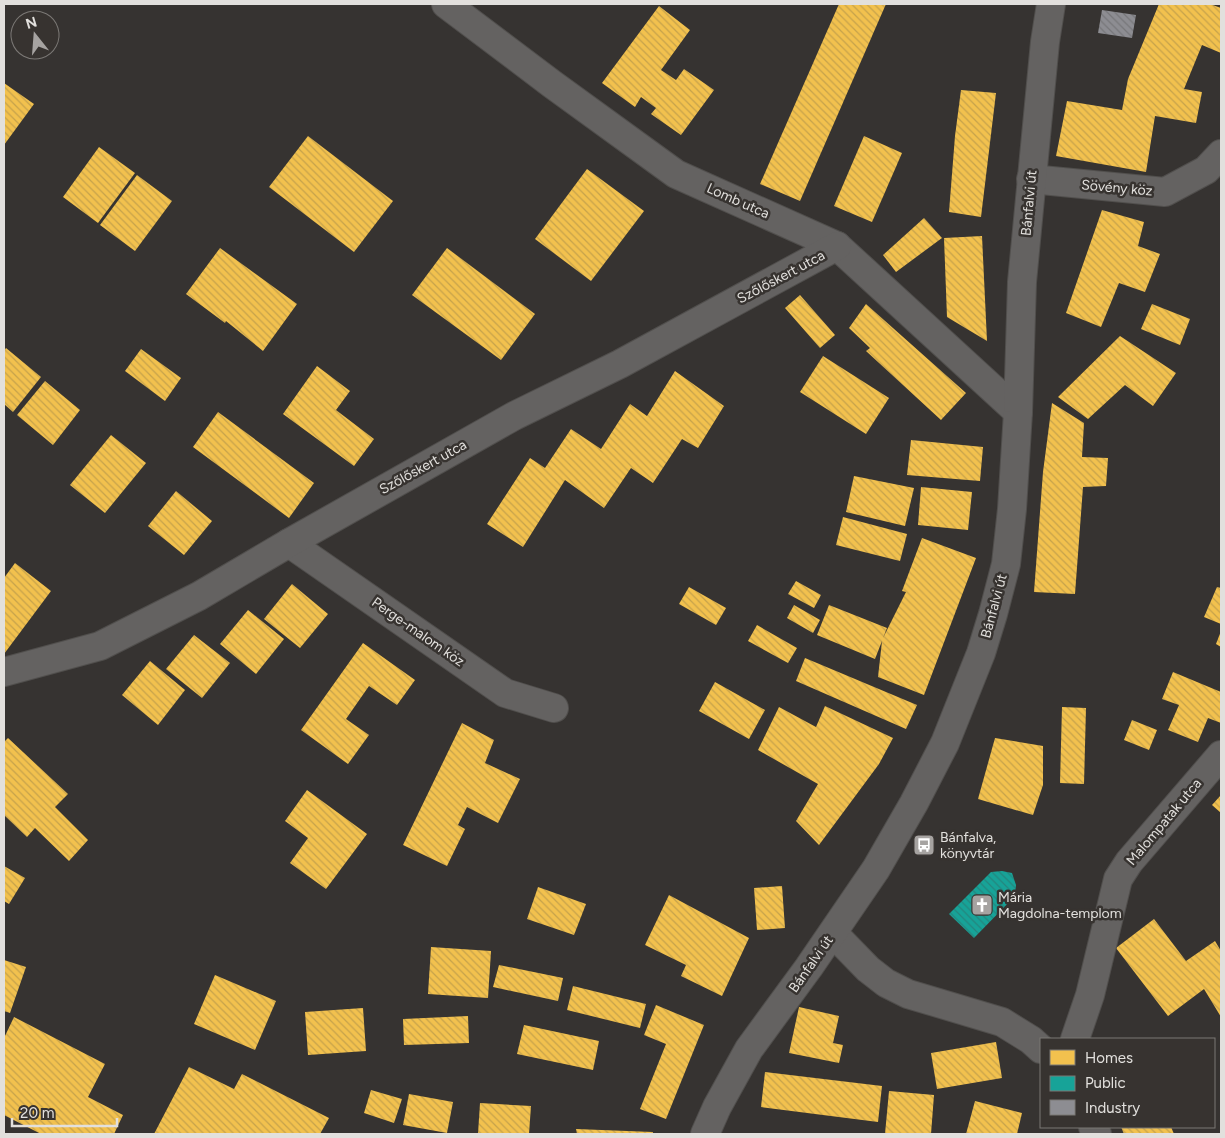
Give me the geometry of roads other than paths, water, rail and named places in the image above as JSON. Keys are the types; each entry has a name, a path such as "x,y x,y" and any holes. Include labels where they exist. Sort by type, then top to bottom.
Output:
{"street":[{"name":"Lomb utca","path":"446,4 676,174 837,246 1018,412"},
{"name":"Bánfalvi út","path":"705,1134 717,1107 750,1049 876,869 914,803 945,743 981,653 993,614 1006,564 1012,509 1018,412 1022,282 1045,42 1051,4"},
{"name":"Sövény köz","path":"1031,179 1165,192 1206,170 1221,154"},
{"name":"Szőlőskert utca","path":"4,672 100,646 199,596 288,543 514,416 620,364 837,246"},
{"name":"Perge-malom köz","path":"288,543 506,693 554,708"},
{"name":"Malompatak utca","path":"1075,1038 1090,995 1118,878 1129,862 1221,755"},
{"path":"833,933 868,969 886,983 908,994 1002,1022 1032,1040 1040,1047"}],"place":[{"name":"Bánfalva, könyvtár","path":"924,845"},
{"name":"Mária Magdolna-templom","path":"982,905"}]}
